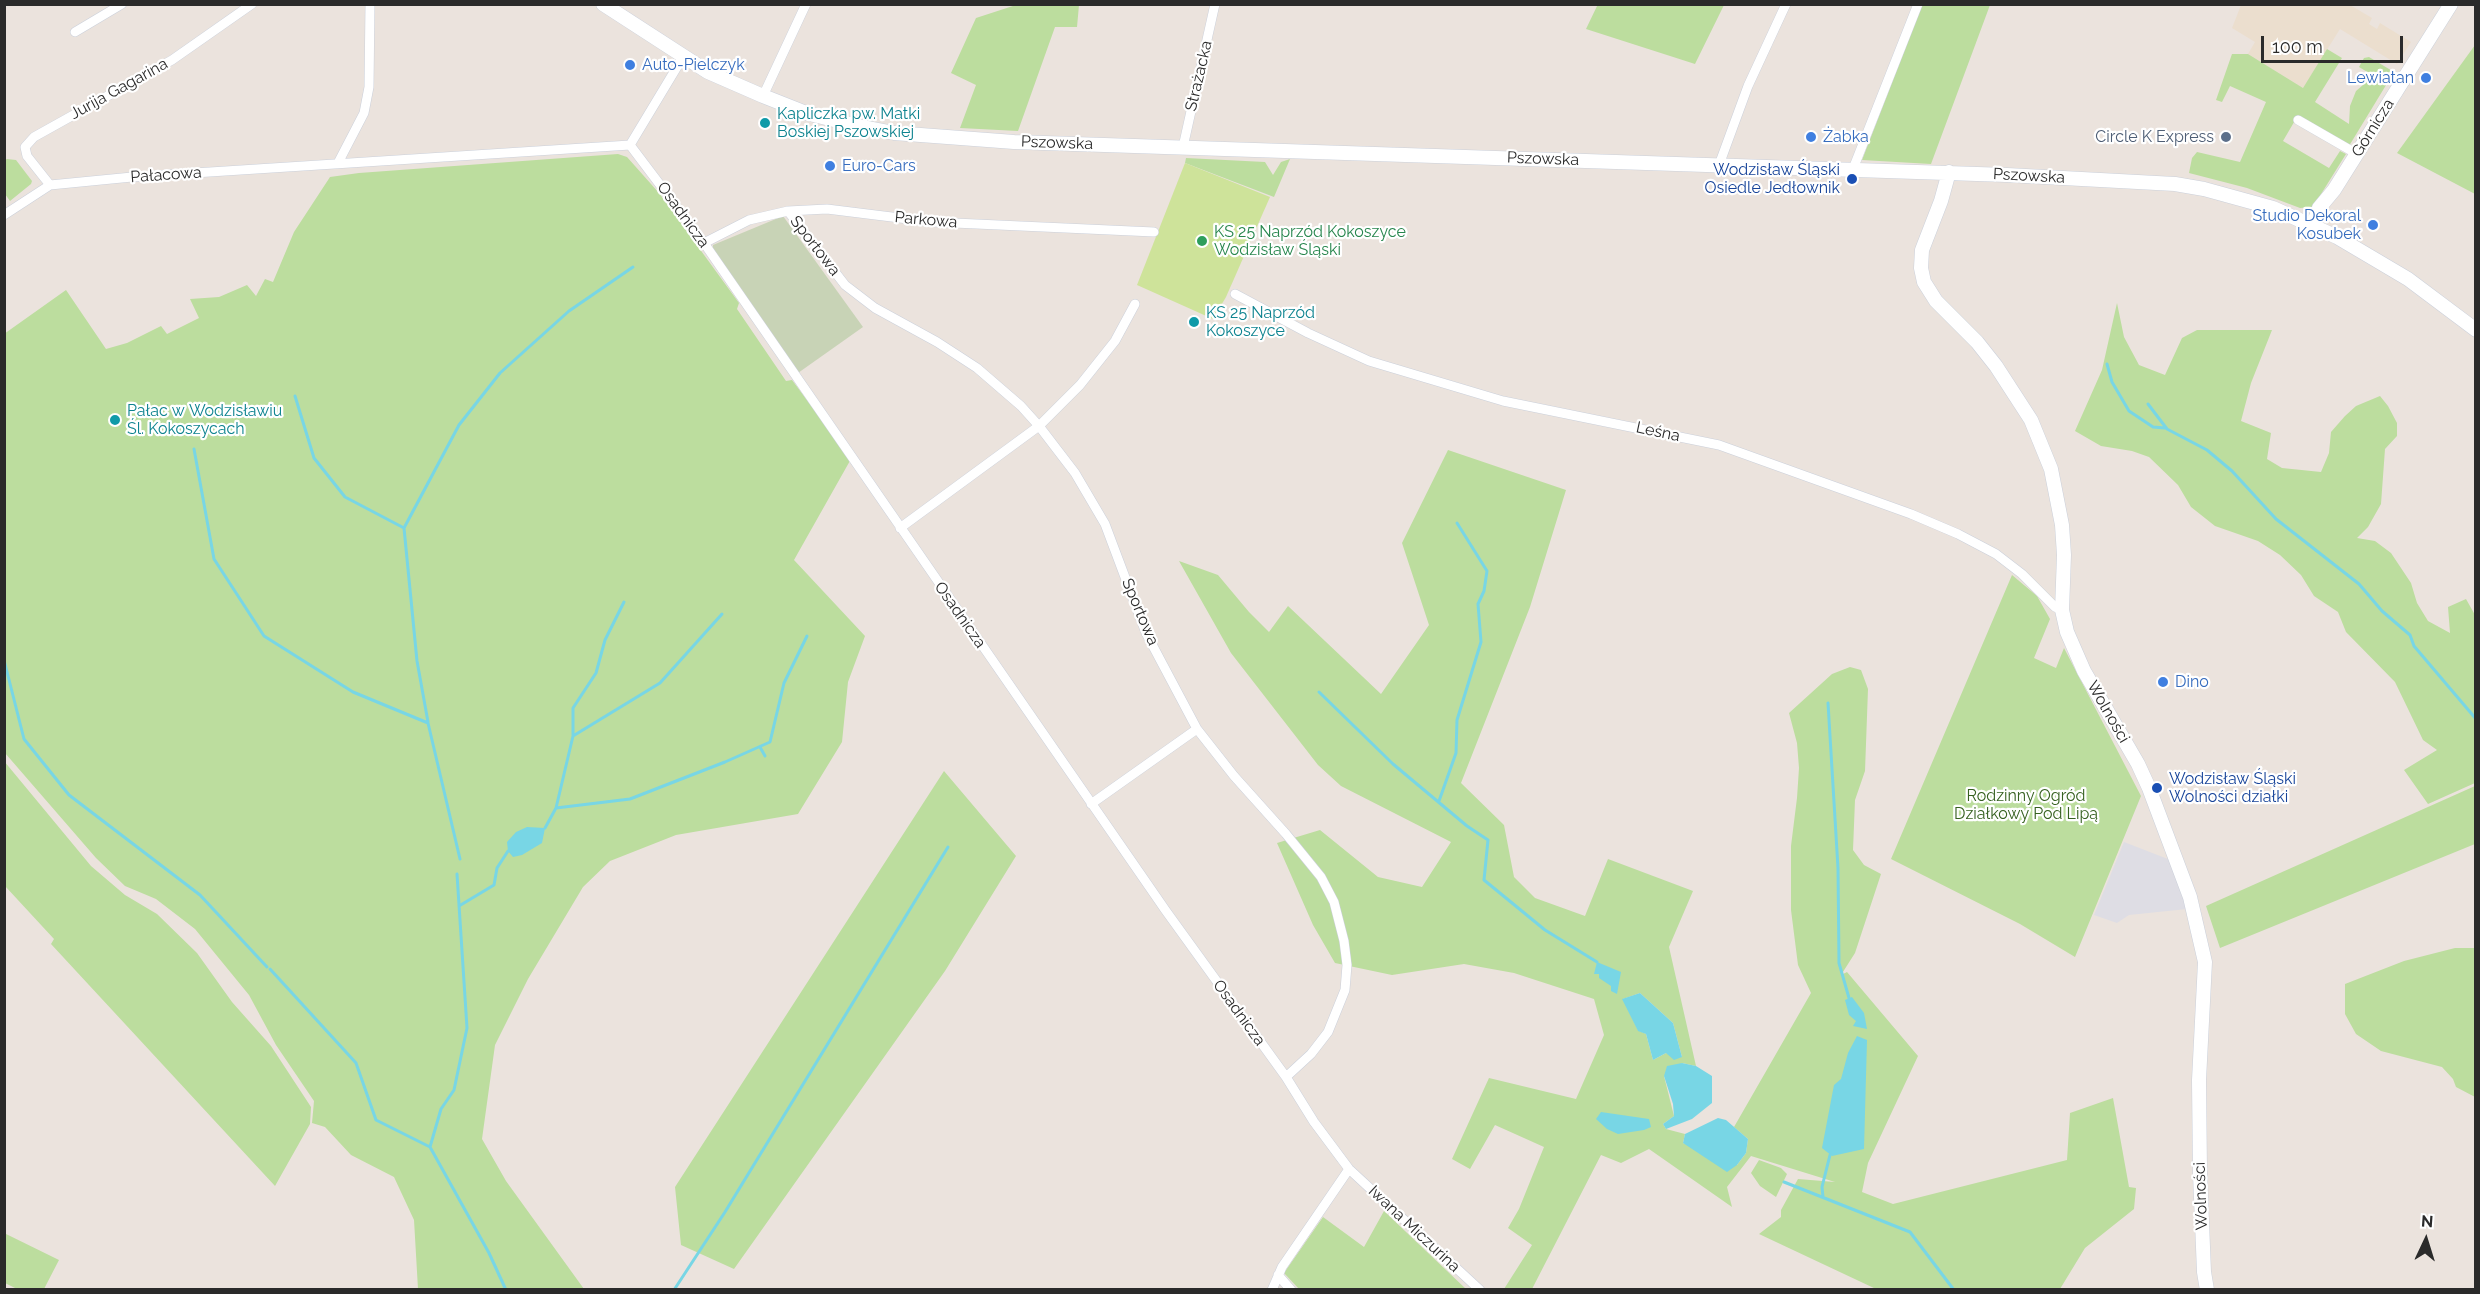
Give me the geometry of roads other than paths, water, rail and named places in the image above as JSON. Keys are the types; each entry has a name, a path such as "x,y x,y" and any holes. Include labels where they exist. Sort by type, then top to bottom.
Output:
{"main road":[{"name":"Pszowska","path":"603,4 708,72 806,113 894,133 1014,142 1949,172 2175,184 2252,201 2313,225 2408,279 2475,330"},
{"name":"Górnicza","path":"2313,225 2451,4"},
{"name":"Wolności","path":"1949,172 1941,201 1922,249 1921,268 1924,282 1936,301 1977,342 1996,366 2031,420 2051,470 2062,525 2064,555 2062,610 2073,650 2138,764 2165,826 2190,897 2205,962 2199,1080 2200,1173 2204,1272 2207,1290"},
{"path":"2289,215 2322,210 2333,235"}],"street":[{"path":"75,32 123,4"},
{"name":"Jurija Gagarina","path":"50,185 27,156 25,147 34,137 172,60 252,4"},
{"path":"338,163 364,113 369,87 370,4"},
{"path":"763,96 806,4"},
{"name":"Strażacka","path":"1183,147 1215,4"},
{"path":"1719,165 1748,86 1786,4"},
{"path":"1853,169 1918,4"},
{"path":"630,145 683,57"},
{"path":"2298,120 2357,154"},
{"name":"Pałacowa","path":"4,215 50,185 338,163 630,145"},
{"name":"Osadnicza","path":"630,145 704,243 1091,804 1349,1169"},
{"name":"Parkowa","path":"704,243 750,220 788,211 827,209 932,222 1154,232"},
{"name":"Sportowa","path":"788,211 845,285 875,308 937,342 976,368 1021,406 1039,426 1075,473 1105,524 1146,633 1197,729 1321,878 1334,902 1344,941 1347,965 1345,990 1328,1032 1311,1054 1286,1077"},
{"name":"Leśna","path":"1235,294 1308,333 1369,360 1503,400 1719,445 1911,514 1958,534 1996,554 2022,574 2055,607 2062,610"},
{"path":"900,528 1039,426 1080,386 1115,341 1135,304"},
{"path":"1091,804 1197,729"},
{"path":"1272,1290 1278,1275 1349,1169"},
{"name":"Iwana Miczurina","path":"1349,1169 1480,1290"},
{"path":"1278,1275 1291,1290"}],"water":[{"path":"527,827 545,828 542,843 522,855 513,857 508,851 507,842 516,832"},
{"path":"1597,962 1621,972 1617,994 1611,991 1611,986 1599,978 1599,974 1594,974"},
{"path":"1640,993 1673,1023 1682,1057 1674,1060 1666,1053 1653,1060 1646,1034 1638,1031 1622,999"},
{"path":"1852,997 1864,1013 1867,1029 1853,1026 1856,1021 1849,1015 1845,1000"},
{"path":"1857,1036 1867,1040 1864,1149 1832,1156 1822,1148 1834,1085 1841,1079 1848,1053"},
{"path":"1682,1063 1696,1066 1712,1076 1712,1103 1692,1119 1666,1129 1663,1124 1674,1116 1673,1104 1664,1076 1667,1066"},
{"path":"1601,1112 1649,1119 1651,1127 1618,1134 1607,1129 1596,1119"},
{"path":"1718,1118 1726,1120 1748,1139 1746,1153 1737,1165 1727,1172 1683,1143 1685,1134"}],"waterway":[{"path":"404,528 459,425 500,373 569,311 633,267"},
{"path":"2107,364 2112,382 2129,411 2153,427 2165,428"},
{"path":"295,396 314,458 345,497 404,528 417,661 428,722"},
{"path":"2148,404 2167,429 2207,450 2232,471 2276,519 2359,584 2382,611 2410,635 2414,646 2476,719"},
{"path":"194,449 214,559 264,636 353,692 428,723 460,859"},
{"path":"1439,801 1456,753 1457,720 1481,642 1478,604 1484,591 1487,571 1457,523"},
{"path":"573,735 573,708 596,673 605,640 624,602"},
{"path":"556,808 573,736 660,683 722,614"},
{"path":"545,828 556,808 630,799 770,742 784,683 807,636"},
{"path":"4,660 24,739 69,795 200,895 267,967"},
{"path":"1319,692 1393,764 1467,826 1488,840 1484,880 1545,930 1597,962"},
{"path":"1828,703 1838,868 1839,963 1849,998"},
{"path":"760,747 765,756"},
{"path":"674,1290 725,1212 948,847"},
{"path":"459,906 494,885 497,868 508,851"},
{"path":"430,1147 441,1109 454,1090 467,1028 457,874"},
{"path":"270,969 356,1063 376,1120 430,1147 489,1253 506,1290"},
{"path":"1823,1197 1822,1187 1830,1155"},
{"path":"1784,1182 1910,1232 1954,1290"}],"place":[{"name":"Auto-Pielczyk","path":"630,65"},
{"name":"Lewiatan","path":"2426,78"},
{"name":"Kapliczka pw. Matki Boskiej Pszowskiej","path":"765,123"},
{"name":"Żabka","path":"1811,137"},
{"name":"Circle K Express","path":"2226,137"},
{"name":"Euro-Cars","path":"830,166"},
{"name":"Wodzisław Śląski Osiedle Jedłownik","path":"1852,179"},
{"name":"Studio Dekoral Kosubek","path":"2373,225"},
{"name":"KS 25 Naprzód Kokoszyce Wodzisław Śląski","path":"1202,241"},
{"name":"KS 25 Naprzód Kokoszyce","path":"1194,322"},
{"name":"Pałac w Wodzisławiu Śl. Kokoszycach","path":"115,420"},
{"name":"Dino","path":"2163,682"},
{"name":"Wodzisław Śląski Wolności działki","path":"2157,788"}],"park label":[{"name":"Rodzinny Ogród Działkowy Pod Lipą","path":"2026,805"}]}
